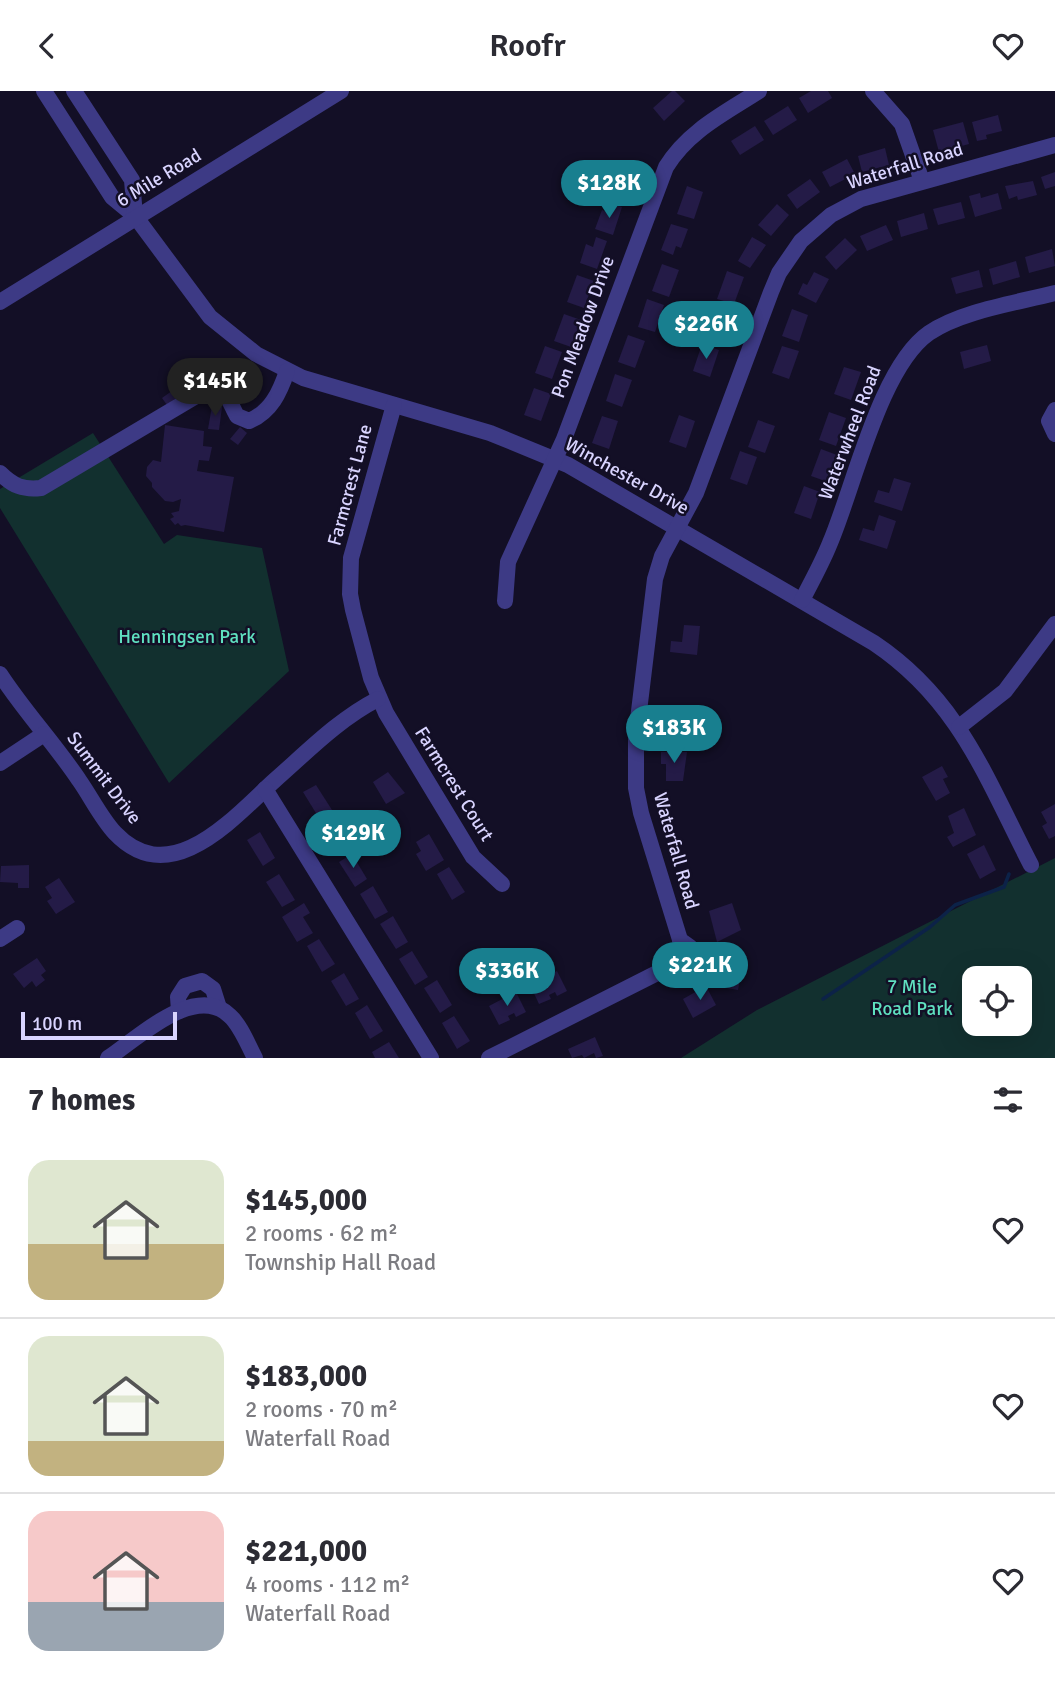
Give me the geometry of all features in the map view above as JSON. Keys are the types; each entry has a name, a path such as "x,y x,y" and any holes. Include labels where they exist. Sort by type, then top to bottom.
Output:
{"street":[{"name":"Winchester Drive","path":"44,91 112,197 135,216 210,317 249,349 287,371 325,386 491,433 555,459 621,493 905,664 933,691 959,727 1031,865"},
{"path":"74,91 132,180 135,216"},
{"name":"6 Mile Road","path":"0,302 341,91"},
{"name":"Pon Meadow Drive","path":"505,601 509,562 555,459 666,167 678,149 700,128 760,91"},
{"path":"873,91 902,124 922,181"},
{"name":"Waterfall Road","path":"489,1058 665,969 679,955 680,940 641,813 635,762 655,579 662,556 696,493 771,292 790,255 813,229 845,206 873,194 1055,145"},
{"name":"Waterwheel Road","path":"802,600 831,542 891,379 909,350 951,321 1055,293"},
{"path":"0,473 11,484 27,489 41,488 201,393 212,390 228,395 237,416 249,421 260,417 277,396 287,371"},
{"name":"Farmcrest Lane","path":"378,699 353,610 350,574 354,547 394,405"},
{"path":"1055,410 1049,421 1055,434"},
{"path":"959,727 1005,691 1055,624"},
{"name":"Summit Drive","path":"0,674 114,832 134,847 153,854 177,853 205,841 340,722 378,699"},
{"name":"Farmcrest Court","path":"378,699 473,857 502,884"},
{"path":"0,763 44,734"},
{"path":"265,789 431,1058"},
{"path":"0,939 17,928"},
{"path":"179,1011 178,997 185,986 202,981 212,989 219,1008"},
{"path":"108,1058 179,1011 200,1003 219,1008 234,1020 255,1058"}],"green space":[{"name":"Henningsen Park","path":"93,433 164,544 177,535 262,548 289,671 169,783 0,508 0,489"},
{"name":"7 Mile Road Park","path":"1055,858 1055,1058 681,1058 757,1010"}],"building":[{"path":"672,91 685,101 664,121 653,108"},
{"path":"811,91 828,91 832,98 808,113 799,98"},
{"path":"788,106 797,120 773,135 764,121"},
{"path":"998,115 1002,131 986,135 987,139 977,141 972,122"},
{"path":"963,122 969,144 939,152 933,130"},
{"path":"755,126 764,140 740,155 731,141"},
{"path":"885,148 889,165 862,172 858,156"},
{"path":"847,159 855,174 830,187 822,172"},
{"path":"1055,172 1055,186 1045,189 1041,177"},
{"path":"810,179 820,192 797,209 787,195"},
{"path":"1033,181 1037,195 1018,200 1017,196 1009,199 1005,186"},
{"path":"687,186 703,192 694,219 677,214"},
{"path":"980,193 981,198 998,193 1002,209 975,217 969,196"},
{"path":"961,202 965,218 938,225 933,209"},
{"path":"612,204 622,207 613,235 595,229 602,210 609,213"},
{"path":"777,204 789,215 771,236 758,225"},
{"path":"924,213 928,229 901,237 897,221"},
{"path":"671,224 688,229 681,248 676,246 673,255 661,250"},
{"path":"886,225 893,240 867,251 860,236"},
{"path":"596,237 607,241 597,269 580,263 586,244 593,247"},
{"path":"752,237 766,245 750,268 738,261"},
{"path":"845,238 857,250 836,270 825,257"},
{"path":"1052,249 1055,266 1029,273 1025,257"},
{"path":"1016,261 1020,277 993,285 989,269"},
{"path":"662,264 679,270 669,297 652,291"},
{"path":"979,270 983,287 956,294 951,278"},
{"path":"727,271 744,277 734,304 717,299"},
{"path":"814,272 829,279 816,303 798,294 803,283 807,285"},
{"path":"577,275 594,281 584,308 567,302"},
{"path":"647,299 664,305 655,332 638,327"},
{"path":"719,308 736,314 726,341 709,336"},
{"path":"792,309 808,315 799,342 782,336"},
{"path":"564,314 581,320 571,347 554,341"},
{"path":"628,335 645,341 635,368 618,362"},
{"path":"702,344 719,350 710,377 693,371"},
{"path":"987,345 991,361 964,369 960,352"},
{"path":"545,346 562,352 552,379 535,373"},
{"path":"782,346 799,351 789,379 772,373"},
{"path":"844,367 861,372 851,400 834,394"},
{"path":"209,373 212,382 186,391 167,405 162,398 183,383"},
{"path":"615,374 632,380 622,407 606,401"},
{"path":"534,388 551,394 541,421 524,415"},
{"path":"212,406 222,407 219,430 208,429"},
{"path":"829,412 846,418 836,446 819,440"},
{"path":"679,415 695,421 686,448 669,442"},
{"path":"602,416 618,421 609,449 592,443"},
{"path":"758,420 775,426 765,453 748,447"},
{"path":"165,425 204,431 203,446 212,447 209,461 199,460 197,471 234,477 224,532 181,526 178,523 175,525 170,519 174,517 171,513 179,511 181,499 165,501 152,487 146,476 147,467 153,460 161,462"},
{"path":"240,427 247,433 238,445 230,439"},
{"path":"821,449 837,455 828,482 811,476"},
{"path":"740,451 757,457 747,485 730,479"},
{"path":"894,478 911,483 902,511 874,502 878,490 889,493"},
{"path":"804,486 820,492 811,519 794,513"},
{"path":"879,515 896,521 887,549 859,540 863,528 874,531"},
{"path":"684,625 700,626 697,655 670,652 671,641 682,642"},
{"path":"675,706 693,707 690,738 662,738 663,726 673,727"},
{"path":"661,752 687,752 683,781 666,781 666,764 661,764"},
{"path":"942,766 948,777 943,779 950,793 936,801 922,777"},
{"path":"388,772 405,793 386,804 373,782"},
{"path":"316,785 332,810 319,818 303,792"},
{"path":"1055,804 1055,836 1049,839 1042,826 1047,823 1041,812"},
{"path":"964,808 976,835 953,847 947,837 954,833 948,816"},
{"path":"337,818 348,835 343,838 348,847 336,855 320,829"},
{"path":"260,832 275,858 263,866 247,840"},
{"path":"429,834 444,860 426,871 416,854 421,851 416,842"},
{"path":"984,845 996,870 980,879 967,854"},
{"path":"352,854 367,879 355,887 339,862"},
{"path":"29,865 29,888 18,888 18,883 0,882 1,866"},
{"path":"449,867 465,892 452,900 437,874"},
{"path":"279,874 295,900 282,907 266,882"},
{"path":"59,878 75,902 56,914 47,901 52,898 45,887"},
{"path":"373,886 388,912 375,919 360,894"},
{"path":"304,903 310,913 303,917 313,933 297,942 282,917"},
{"path":"732,903 741,930 717,942 709,911"},
{"path":"393,916 408,942 396,949 380,924"},
{"path":"319,939 335,964 322,972 307,946"},
{"path":"412,951 428,977 415,985 399,959"},
{"path":"718,954 744,959 738,990 716,986 719,973 726,974 728,966 716,964"},
{"path":"37,958 46,971 41,975 45,980 36,987 32,981 24,988 13,974"},
{"path":"557,971 567,991 557,996 555,992 549,995 551,999 539,1004 530,985"},
{"path":"344,973 359,999 346,1006 331,981"},
{"path":"437,980 452,1005 440,1013 424,988"},
{"path":"706,986 716,1005 693,1018 683,999"},
{"path":"516,992 526,1012 516,1017 514,1013 508,1016 510,1020 499,1025 489,1006"},
{"path":"367,1005 383,1031 370,1039 355,1013"},
{"path":"454,1016 470,1041 457,1049 442,1023"},
{"path":"595,1037 603,1056 596,1058 594,1053 584,1058 582,1055 572,1058 568,1049"},
{"path":"389,1042 399,1058 375,1058 372,1052"}],"waterway":[{"path":"823,999 930,927 955,905 1004,887 1009,874"}]}
